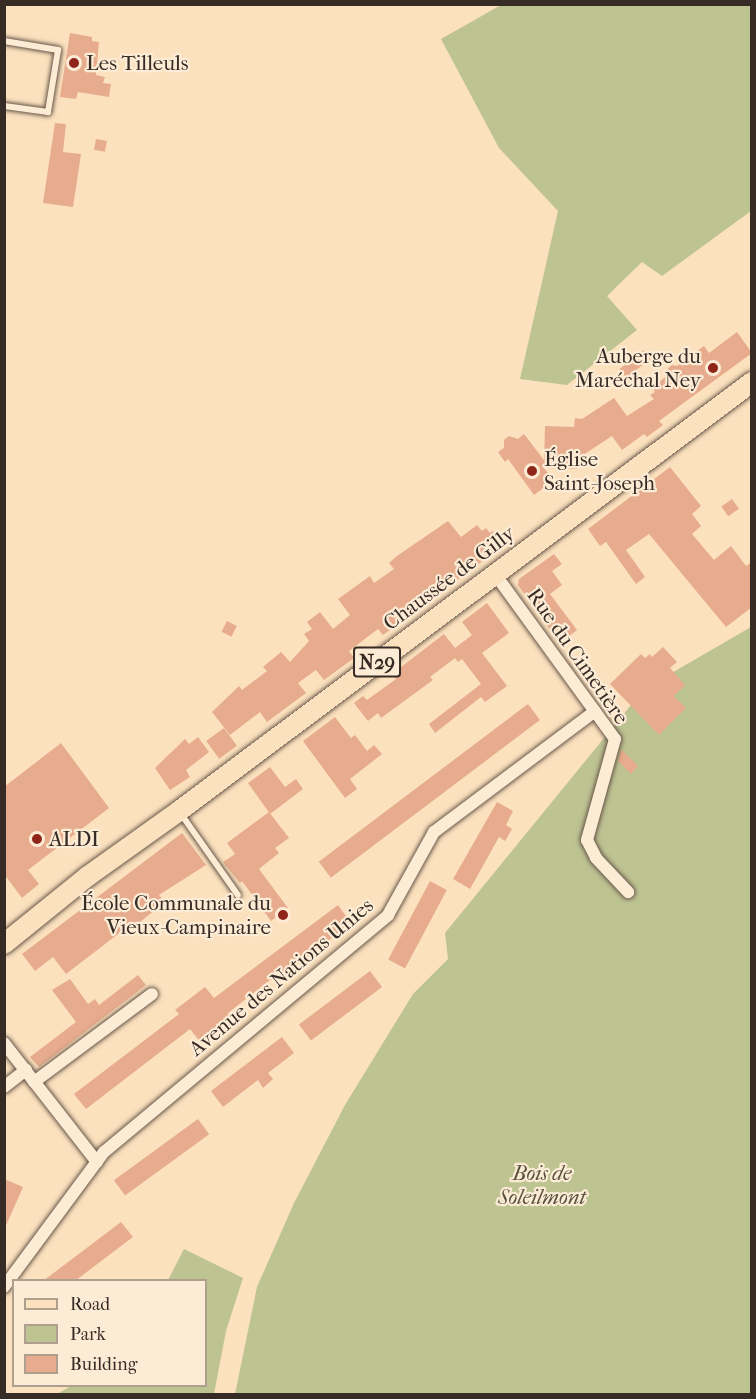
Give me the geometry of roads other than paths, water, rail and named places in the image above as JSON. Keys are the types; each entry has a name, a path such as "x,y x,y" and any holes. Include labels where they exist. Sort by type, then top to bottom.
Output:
{"main road":[{"name":"Chaussée de Gilly","path":"4,944 88,876 179,811 752,382"}],"street":[{"name":"Rue du Cimetière","path":"495,574 615,739 587,840 596,858 628,892"},
{"name":"Avenue des Nations Unies","path":"4,1287 104,1152 388,915 434,832 595,711"},
{"path":"34,1082 152,994"},
{"path":"4,1043 97,1162"},
{"path":"4,1087 26,1070"}],"lane":[{"path":"4,41 58,50 48,112 4,106"},
{"path":"179,811 238,895"}],"place":[{"name":"Les Tilleuls","path":"74,63"},
{"name":"Auberge du Maréchal Ney","path":"713,368"},
{"name":"Église Saint-Joseph","path":"532,471"},
{"name":"ALDI","path":"37,839"},
{"name":"École Communale du Vieux-Campinaire","path":"283,915"}],"park label":[{"name":"Bois de Soleilmont","path":"542,1185"}]}
